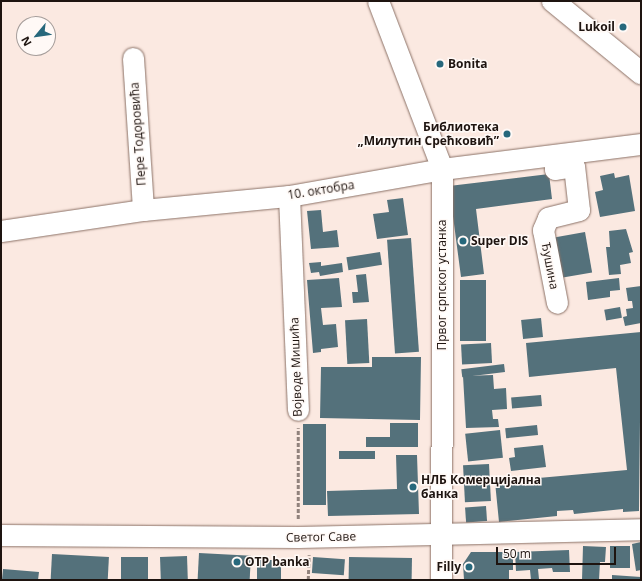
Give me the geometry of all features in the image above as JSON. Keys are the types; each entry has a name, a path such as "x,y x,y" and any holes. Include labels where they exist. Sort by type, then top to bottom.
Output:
{"main road":[{"path":"553,1 641,73"}],"street":[{"name":"Првог српског устанка","path":"378,1 442,169 441,580"},
{"name":"Пере Тодоровића","path":"133,58 143,210"},
{"name":"10. октобра","path":"1,231 143,210 288,196 442,169 641,144"},
{"name":"Ђушина","path":"555,155 555,168 574,166 579,210 548,218 543,230 557,303"},
{"name":"Војводе Мишића","path":"288,196 298,410"},
{"name":"Светог Саве","path":"1,535 304,537 442,535 641,529"}],"path":[{"name":"Војводе Мишића","path":"298,410 304,537 308,580"}],"building":[{"path":"614,173 615,178 629,175 635,211 600,217 595,192 603,190 600,176"},
{"path":"549,174 552,199 476,209 484,274 461,277 449,186"},
{"path":"403,198 408,235 377,239 373,214 389,212 387,200"},
{"path":"321,210 323,232 337,230 339,247 311,249 307,211"},
{"path":"626,229 633,252 629,253 631,263 620,265 621,274 609,275 606,247 610,247 609,231"},
{"path":"585,232 592,272 556,279 549,238"},
{"path":"411,238 419,352 395,353 387,240"},
{"path":"380,252 382,265 348,270 346,257"},
{"path":"321,262 321,266 342,263 343,272 320,276 319,272 311,273 309,263"},
{"path":"366,274 369,302 353,303 352,292 358,292 356,275"},
{"path":"339,278 342,307 321,308 323,325 336,324 338,347 321,349 321,352 313,353 307,280"},
{"path":"619,278 620,290 610,291 610,297 588,300 586,282"},
{"path":"460,280 486,280 486,341 460,341"},
{"path":"641,286 641,323 625,326 623,317 627,316 626,309 633,308 632,301 628,301 626,288"},
{"path":"620,307 622,318 606,321 604,310"},
{"path":"541,318 543,337 523,339 521,320"},
{"path":"367,319 369,363 347,364 345,320"},
{"path":"641,332 639,511 623,512 623,509 574,514 573,510 557,511 557,516 499,522 495,482 627,470 616,368 529,377 526,343"},
{"path":"491,343 492,363 462,365 461,345"},
{"path":"372,357 421,357 420,420 320,418 321,367 372,367"},
{"path":"504,364 505,372 462,377 461,369"},
{"path":"493,375 494,389 506,388 507,409 492,410 493,419 498,419 499,427 466,428 463,376"},
{"path":"541,395 542,406 512,409 511,398"},
{"path":"390,423 418,423 418,447 366,447 366,437 390,437"},
{"path":"303,424 326,424 326,505 303,505"},
{"path":"537,425 538,435 506,438 505,428"},
{"path":"500,430 503,458 468,462 465,434"},
{"path":"543,445 546,467 511,471 509,458 515,457 514,448"},
{"path":"339,451 375,451 375,459 339,459"},
{"path":"396,455 417,455 419,514 328,516 327,491 397,489"},
{"path":"489,464 491,501 465,502 463,465"},
{"path":"486,506 487,521 466,522 465,507"},
{"path":"641,542 641,570 636,571 632,544"},
{"path":"583,546 606,547 605,562 600,562 599,580 582,580"},
{"path":"610,546 630,546 630,568 610,568"},
{"path":"569,550 570,572 553,572 552,568 538,569 539,579 531,580 530,570 516,571 515,552"},
{"path":"471,552 513,552 513,570 509,570 509,580 464,580 463,564"},
{"path":"199,553 251,556 250,580 198,580"},
{"path":"52,554 109,557 108,580 51,580"},
{"path":"187,556 188,580 161,580 160,557"},
{"path":"121,557 148,557 148,580 121,580"},
{"path":"313,557 345,559 344,575 312,573"},
{"path":"349,557 412,558 412,580 349,580"},
{"path":"257,560 281,560 281,580 257,580"},
{"path":"3,569 39,572 38,580 2,580"},
{"path":"612,575 641,577 641,580 612,580"}],"place":[{"name":"Lukoil","path":"623,27"},
{"name":"Bonita","path":"440,64"},
{"name":"Библиотека „Милутин Срећковић”","path":"507,134"},
{"name":"Super DIS","path":"463,241"},
{"name":"НЛБ Комерцијална банка","path":"413,487"},
{"name":"OTP banka","path":"237,562"},
{"name":"Filly","path":"469,567"}]}
